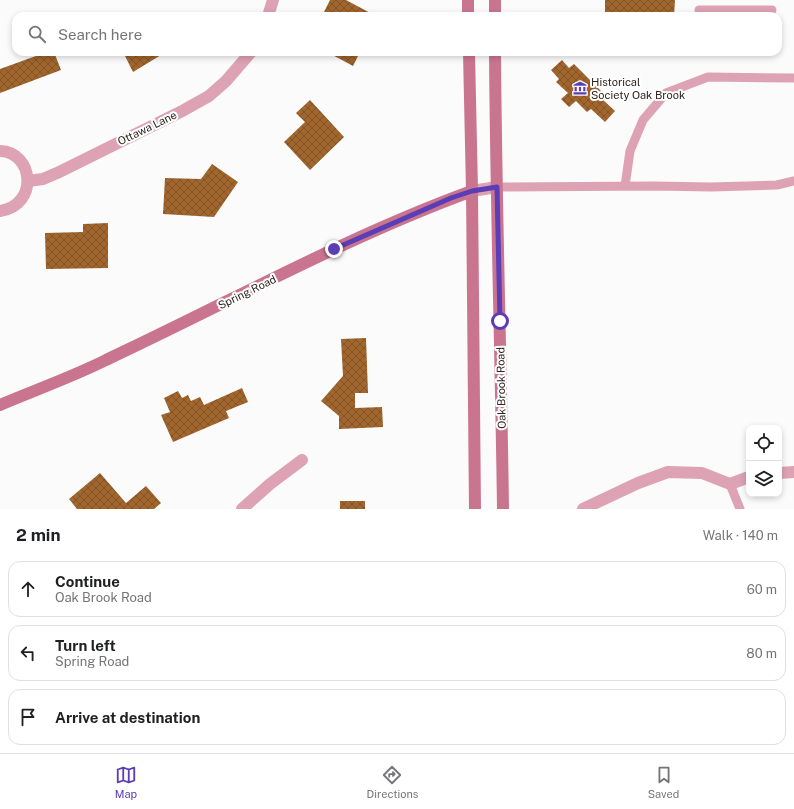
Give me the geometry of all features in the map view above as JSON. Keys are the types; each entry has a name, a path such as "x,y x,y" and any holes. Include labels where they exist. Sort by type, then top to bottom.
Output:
{"main road":[{"path":"468,0 468,12"},
{"path":"495,0 495,12"},
{"path":"468,56 472,191 474,509"},
{"name":"Oak Brook Road","path":"495,56 503,509"},
{"name":"Spring Road","path":"0,405 105,361 334,249 434,205 472,191"}],"street":[{"path":"270,12 274,0"},
{"name":"Ottawa Lane","path":"28,181 43,179 57,173 209,96 226,81 248,56"},
{"path":"0,151 13,155 21,162 26,171 28,181 22,199 15,206 7,210 0,211"},
{"name":"Spring Road","path":"472,191 497,187"},
{"path":"242,509 270,484 302,460"},
{"path":"583,509 668,472 702,473 730,484 746,477"},
{"path":"782,473 794,472"}],"lane":[{"path":"700,10 772,10"},
{"path":"626,186 630,151 643,120 666,93 708,77 794,78"},
{"path":"497,187 711,187 777,185 794,181"},
{"path":"730,484 740,509"}],"building":[{"path":"330,0 346,0 368,12 324,12"},
{"path":"605,0 675,0 674,12 605,12"},
{"path":"36,56 56,56 61,70 0,93 0,69"},
{"path":"125,56 159,56 133,72"},
{"path":"334,56 358,56 353,66"},
{"name":"Historical Society Oak Brook","path":"562,60 569,68 574,64 604,94 601,98 615,111 605,122 591,109 587,112 576,101 569,107 561,99 568,93 556,82 559,79 551,70"},
{"path":"310,100 344,137 310,170 284,142 305,122 296,113"},
{"path":"212,164 238,182 214,217 163,214 165,178 201,179"},
{"path":"108,223 108,268 46,269 45,233 83,232 83,224"},
{"path":"366,338 368,393 355,393 355,408 382,407 383,427 339,429 339,416 321,401 343,376 341,339"},
{"path":"242,388 248,402 226,411 229,418 173,442 161,415 170,412 164,398 178,391 182,398 188,395 191,401 200,397 204,405"},
{"path":"100,473 126,503 146,486 161,503 154,509 77,509 69,499"},
{"path":"340,501 365,501 365,509 340,509"}],"place":[{"name":"Historical Society Oak Brook","path":"580,88"}],"route":[{"path":"334,249 451,198 472,191 497,187 500,321"}]}
